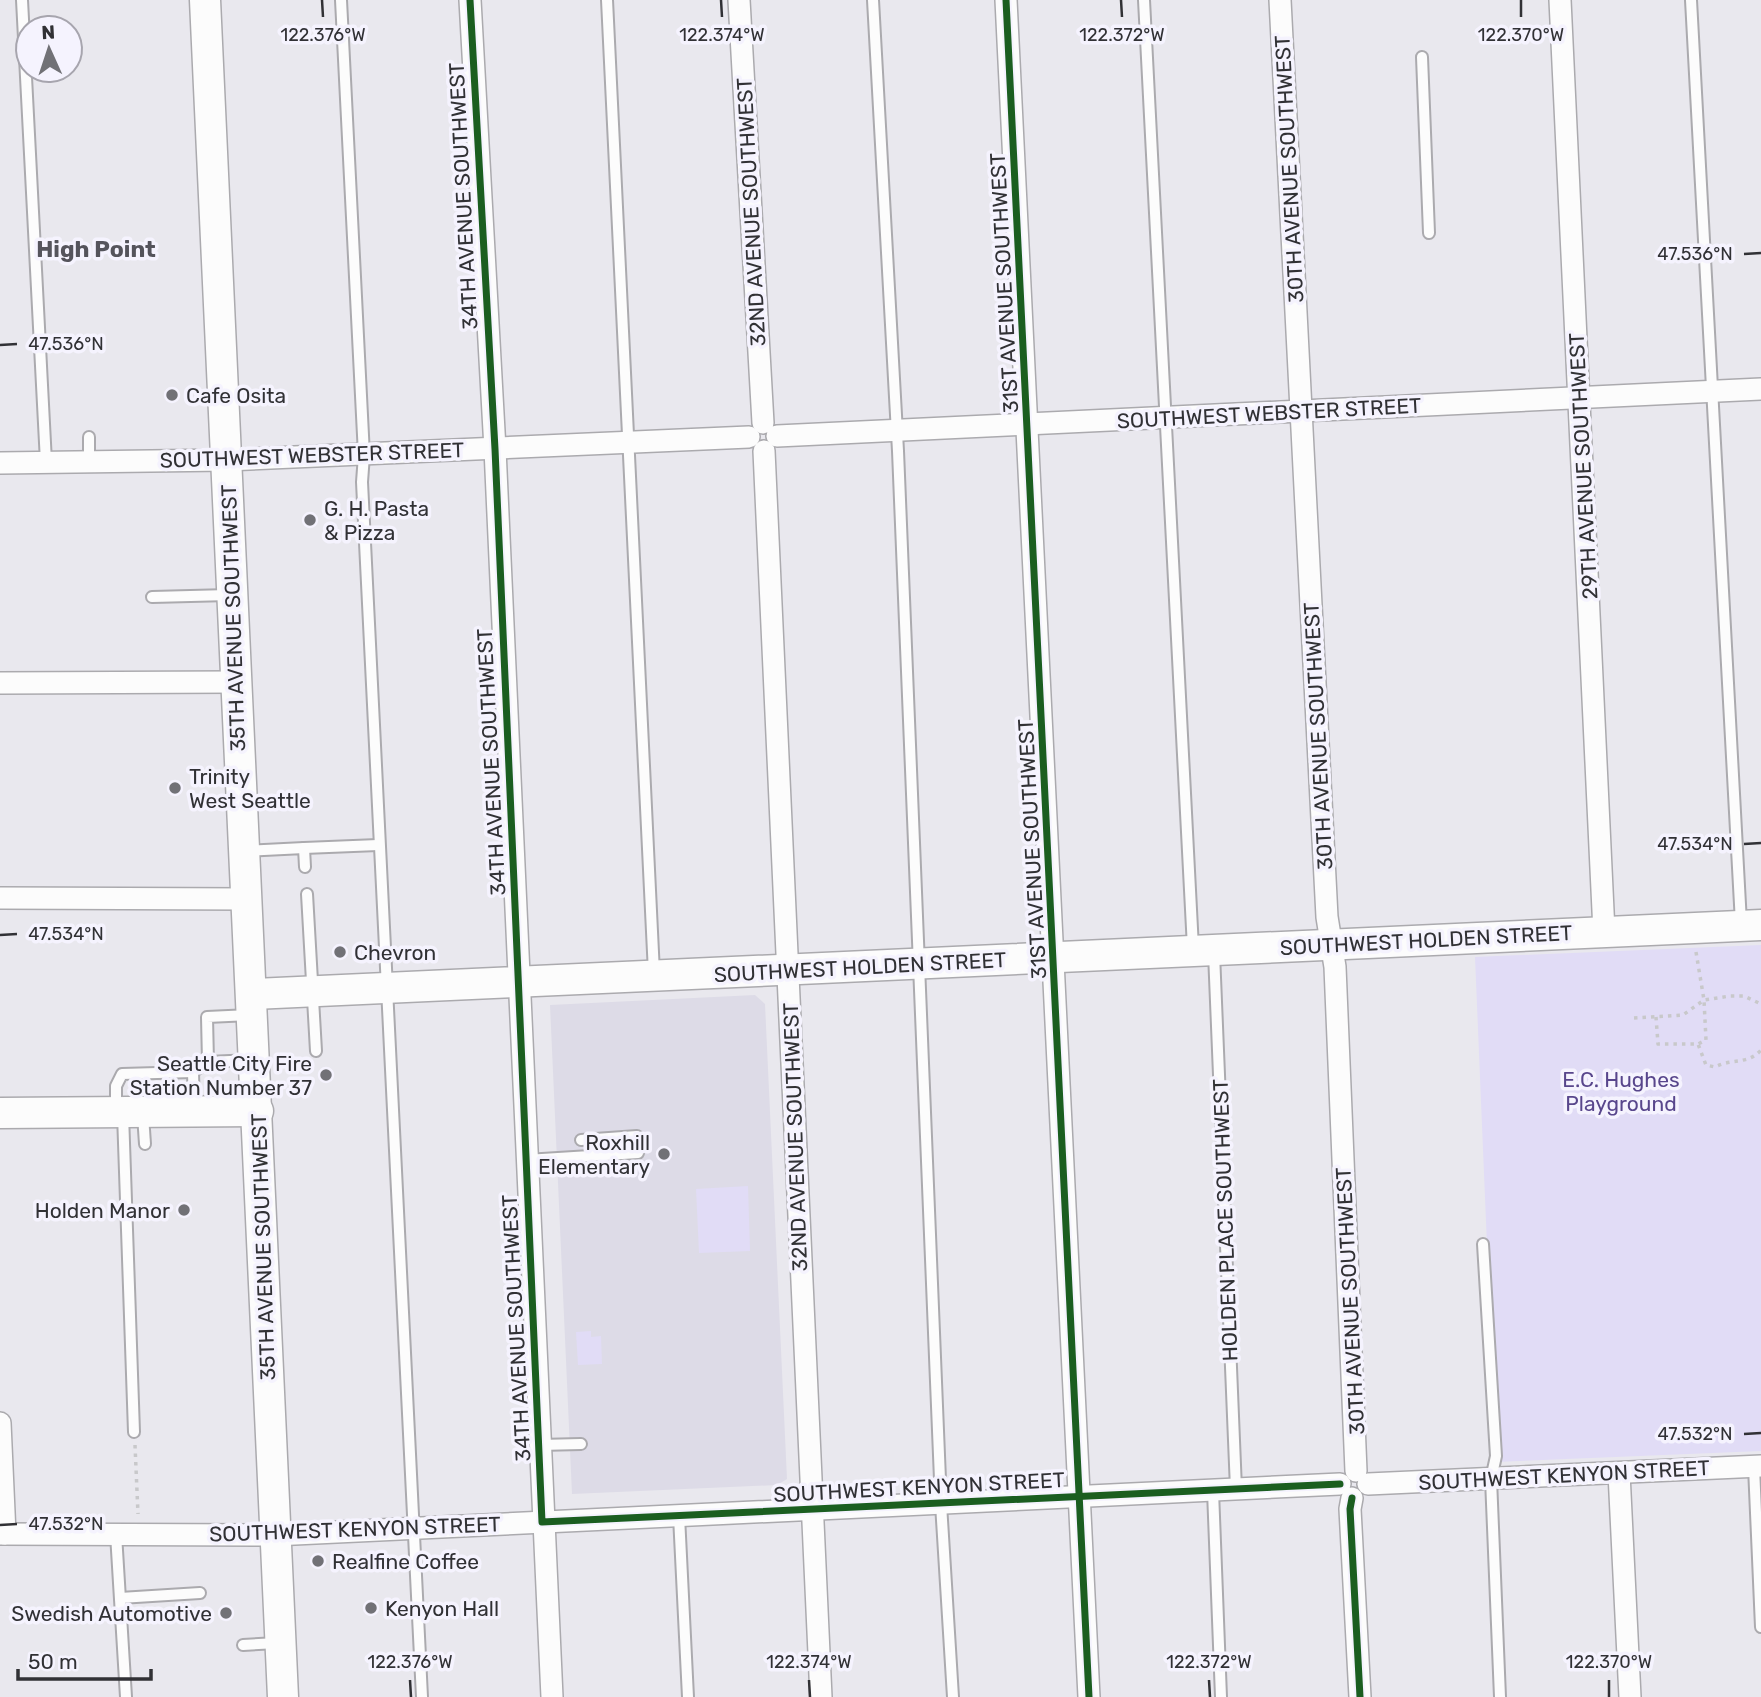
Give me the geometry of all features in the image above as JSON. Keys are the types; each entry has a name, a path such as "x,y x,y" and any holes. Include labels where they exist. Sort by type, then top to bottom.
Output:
{"street":[{"name":"35TH AVENUE SOUTHWEST","path":"205,0 235,682 256,1060 274,1535 283,1697"},
{"name":"34TH AVENUE SOUTHWEST","path":"470,0 495,449 551,1697"},
{"name":"32ND AVENUE SOUTHWEST","path":"739,0 789,971 821,1697"},
{"name":"31ST AVENUE SOUTHWEST","path":"1006,0 1029,425 1089,1697"},
{"name":"30TH AVENUE SOUTHWEST","path":"1280,0 1328,917 1336,981 1354,1484 1350,1509 1360,1697"},
{"name":"29TH AVENUE SOUTHWEST","path":"1560,0 1604,932"},
{"name":"SOUTHWEST WEBSTER STREET","path":"0,463 365,455 1167,419 1761,388"},
{"path":"0,683 235,682"},
{"path":"0,898 247,899"},
{"name":"SOUTHWEST HOLDEN STREET","path":"253,1004 312,991 1751,926"},
{"path":"0,1112 258,1111"},
{"path":"0,1423 2,1534"},
{"name":"SOUTHWEST KENYON STREET","path":"2,1534 274,1535 1757,1466"},
{"path":"1619,1473 1630,1697"}],"lane":[{"path":"22,0 46,462"},
{"path":"341,0 354,340 365,455 362,482 385,989 387,1129 422,1697"},
{"path":"607,0 654,977"},
{"path":"873,0 897,430 941,1504 953,1697"},
{"name":"HOLDEN PLACE SOUTHWEST","path":"1144,0 1167,419 1204,951 1236,1489"},
{"path":"1690,0 1712,391 1751,926"},
{"path":"1422,57 1429,233"},
{"path":"89,437 89,462"},
{"path":"152,597 232,595"},
{"path":"244,851 379,845"},
{"path":"304,848 305,867"},
{"path":"307,894 316,1051"},
{"path":"208,1062 206,1017 253,1004"},
{"path":"145,1144 116,1086 122,1074 193,1072 208,1062 256,1060"},
{"path":"193,1072 194,1111"},
{"path":"127,1112 134,1432"},
{"path":"526,1160 638,1153 637,1136 581,1140"},
{"path":"1483,1244 1496,1456 1491,1479 1500,1697"},
{"path":"539,1445 581,1444"},
{"path":"1757,1466 1761,1627"},
{"path":"1213,1491 1221,1697"},
{"path":"679,1516 688,1697"},
{"path":"116,1534 125,1697"},
{"path":"120,1598 200,1593"},
{"path":"243,1645 280,1642"}],"path":[{"path":"1656,1017 1658,1044 1698,1044 1706,1040 1704,1000 1696,950"},
{"path":"1634,1018 1683,1015 1704,1000 1744,996 1761,1004"},
{"path":"1698,1044 1706,1065 1715,1067 1726,1061 1743,1062 1754,1058 1761,1050"},
{"path":"134,1432 138,1514"}],"shaded area":[{"name":"Roxhill Elementary","path":"755,995 765,1004 787,1479 777,1485 572,1494 550,1005"}],"green space":[{"name":"E.C. Hughes Playground","path":"1761,945 1761,1451 1496,1462 1475,957"},
{"path":"748,1186 750,1251 699,1253 696,1189"},
{"path":"591,1331 591,1337 601,1336 602,1364 578,1365 576,1332"}],"cycle path":[{"path":"470,0 495,449 542,1522 1340,1484"},
{"path":"1006,0 1089,1697"},
{"path":"1352,1498 1350,1509 1360,1697"}],"place":[{"name":"Cafe Osita","path":"172,395"},
{"name":"G. H. Pasta & Pizza","path":"310,520"},
{"name":"Trinity West Seattle","path":"175,788"},
{"name":"Chevron","path":"340,952"},
{"name":"Seattle City Fire Station Number 37","path":"326,1075"},
{"name":"Roxhill Elementary","path":"664,1154"},
{"name":"Holden Manor","path":"184,1210"},
{"name":"Realfine Coffee","path":"318,1561"},
{"name":"Kenyon Hall","path":"371,1608"},
{"name":"Swedish Automotive","path":"226,1613"}],"district":[{"name":"High Point","path":"96,249"}]}
